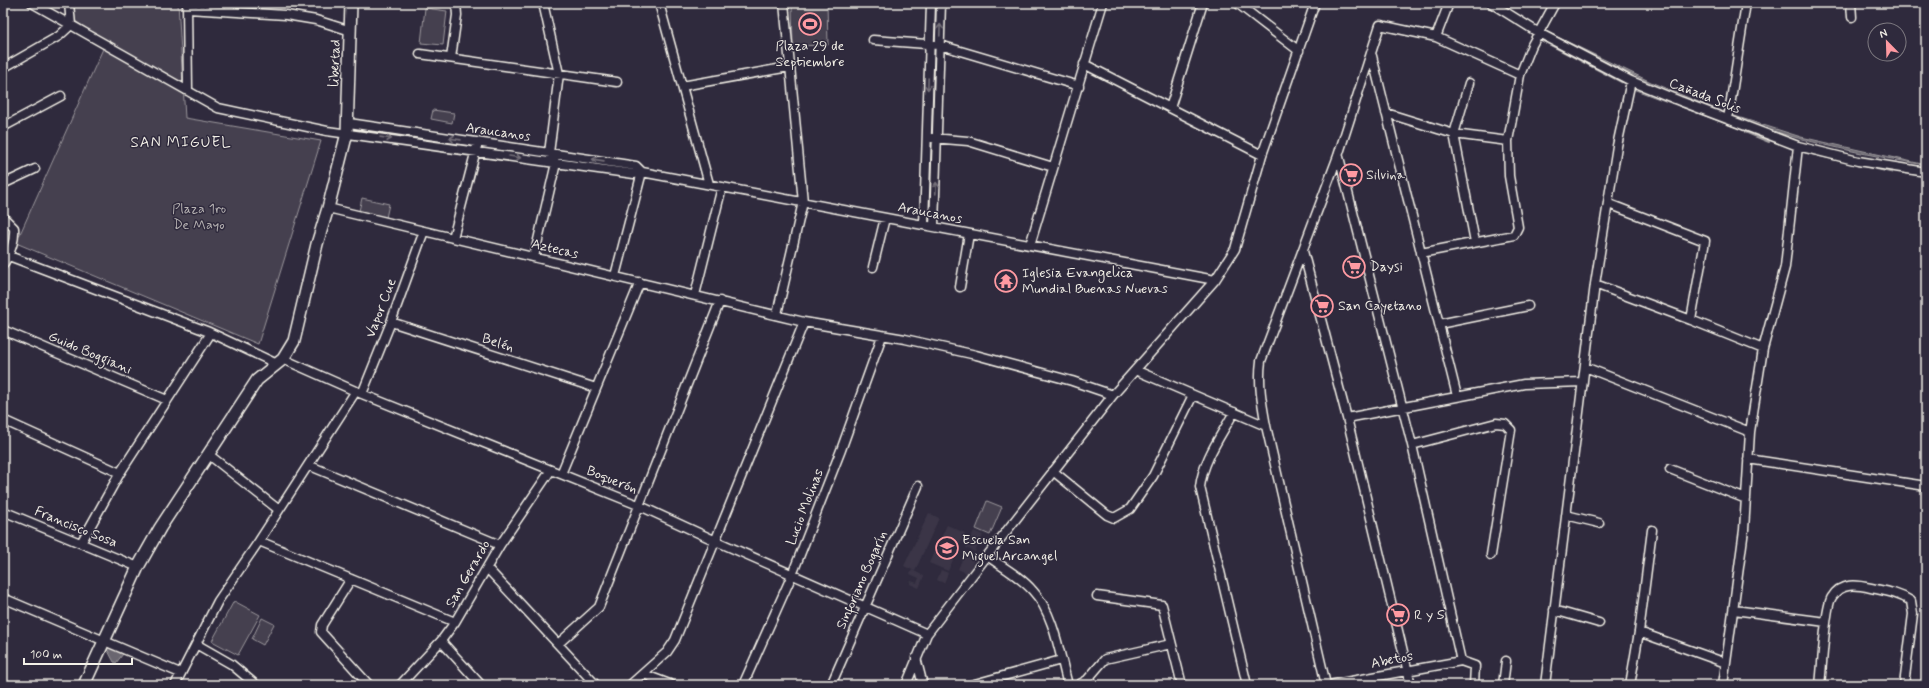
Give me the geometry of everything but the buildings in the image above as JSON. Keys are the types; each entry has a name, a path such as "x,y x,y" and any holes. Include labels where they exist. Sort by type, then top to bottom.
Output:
{"main road":[{"name":"libertad","path":"84,685 138,567 160,528 257,380 279,361 294,341 317,244 328,208 348,128 351,3"}],"street":[{"path":"32,3 218,108 327,131 348,128"},
{"path":"69,3 71,25"},
{"path":"451,58 457,15 456,3"},
{"path":"534,257 556,163 549,153 559,74 543,3"},
{"path":"660,3 709,184"},
{"path":"776,314 803,202 789,68 784,3"},
{"path":"924,225 931,3"},
{"path":"934,227 941,3"},
{"path":"1030,245 1103,3"},
{"path":"1170,108 1203,3"},
{"path":"1237,3 1298,51"},
{"path":"906,685 916,658 928,634 1113,394 1215,280 1235,249 1262,155 1315,3"},
{"path":"1436,37 1449,3"},
{"name":"Cañada Solis","path":"1491,3 1539,34 1631,81 1728,119 1798,146 1858,161 1926,172"},
{"path":"1421,253 1514,235 1518,227 1509,176 1508,141 1520,75 1532,45 1555,3"},
{"path":"1728,119 1746,3"},
{"path":"1851,3 1852,17"},
{"path":"188,90 187,6 316,20 351,31"},
{"path":"3,68 59,36 71,25"},
{"path":"1327,685 1266,426 1260,392 1261,360 1338,156 1372,55 1380,25 1436,37 1520,75"},
{"path":"873,40 930,43 940,45 1078,86"},
{"path":"420,54 617,82"},
{"path":"1372,55 1457,396"},
{"path":"1084,64 1262,155"},
{"path":"682,86 789,68"},
{"path":"1545,685 1595,284 1609,204 1617,146 1631,81"},
{"path":"1469,83 1454,134 1475,242"},
{"path":"3,127 61,96"},
{"path":"1386,113 1454,134 1508,141"},
{"name":"Araucanos","path":"348,128 477,142 636,166 641,172"},
{"name":"Araucanos","path":"348,128 476,151 634,174 641,172 1215,280"},
{"path":"927,138 974,143 1053,167"},
{"path":"453,238 476,151 477,142"},
{"path":"1723,685 1744,530 1750,432 1763,349 1785,267 1798,146"},
{"path":"1338,156 1403,406 1461,661 1475,666 1474,685"},
{"path":"3,184 35,169"},
{"path":"615,276 641,172"},
{"path":"695,295 722,187"},
{"path":"1609,204 1705,241 1691,320"},
{"name":"Aztecas","path":"328,208 776,314 804,322 976,355 1072,381 1113,394"},
{"path":"3,217 14,228 9,256 3,265"},
{"path":"873,267 885,218"},
{"name":"Vapor Cue","path":"175,685 218,601 308,465 359,392 391,322 424,231"},
{"path":"960,287 969,234"},
{"path":"1303,251 1347,418 1411,685"},
{"name":"Boquerón","path":"9,256 211,333 638,505 792,575 928,634"},
{"path":"561,474 640,282"},
{"path":"1595,284 1763,349"},
{"path":"558,644 599,607 638,505 720,301"},
{"path":"1439,324 1528,306"},
{"name":"Belén","path":"391,322 596,388"},
{"path":"630,685 667,652 675,640 804,322"},
{"name":"Guido Boggiani","path":"3,330 167,400"},
{"path":"81,543 120,473 211,333"},
{"name":"Lucio Molinas","path":"743,685 792,575 841,450 882,336"},
{"path":"1585,367 1750,432"},
{"path":"1135,370 1266,426"},
{"path":"1347,418 1403,406 1524,384 1583,382"},
{"path":"1053,471 1107,515 1114,518 1121,515 1136,503 1153,476 1193,395"},
{"path":"1234,412 1206,462 1201,476 1200,487 1246,685"},
{"path":"3,420 120,473"},
{"path":"1412,445 1496,423 1506,424 1511,430 1491,555"},
{"path":"208,454 279,510"},
{"path":"1748,459 1926,486"},
{"path":"308,465 500,545"},
{"path":"1670,469 1746,499"},
{"name":"San Gerardo","path":"400,685 441,641 455,622 500,545 551,470"},
{"name":"Sinforiano Bogarín","path":"831,685 864,606 918,486"},
{"name":"Francisco Sosa","path":"3,511 138,567"},
{"path":"1566,515 1598,523"},
{"path":"1630,685 1639,632 1652,530"},
{"path":"259,541 455,622"},
{"path":"987,556 1033,591 1042,603 1050,619 1068,685"},
{"path":"487,568 596,685"},
{"path":"351,579 322,625 321,632 369,685"},
{"path":"1820,685 1826,622 1831,597 1840,589 1853,584 1903,595 1911,601 1913,614 1904,685"},
{"path":"1097,596 1162,605 1182,685"},
{"path":"3,598 180,673"},
{"path":"1554,610 1599,623"},
{"path":"1734,610 1826,622"},
{"path":"1639,632 1726,664"},
{"path":"441,641 481,685"},
{"path":"196,644 231,664 256,685"},
{"path":"1078,685 1087,680 1105,659 1171,644"},
{"path":"916,658 923,685"},
{"path":"971,685 1061,660"},
{"name":"Abetos","path":"1327,685 1461,661"},
{"path":"1502,685 1506,661"},
{"path":"642,674 672,685"}],"shaded area":[{"path":"1545,31 1653,83 1725,113 1801,137 1926,165 1826,145 1766,129 1681,97"},
{"path":"1538,39 1623,82 1622,83"},
{"path":"1634,88 1748,132 1633,89"},
{"path":"1800,152 1892,172 1892,173"},
{"name":"Escuela San Miguel Arcangel","path":"929,513 939,518 915,571 904,566"},
{"name":"Escuela San Miguel Arcangel","path":"947,525 965,533 948,571 929,563"},
{"name":"Escuela San Miguel Arcangel","path":"974,531 983,535 975,552 966,548"},
{"name":"Escuela San Miguel Arcangel","path":"965,553 975,557 968,574 958,569"},
{"name":"Escuela San Miguel Arcangel","path":"912,570 924,576 919,588 910,584 911,581 917,583 919,578 910,574"},
{"name":"Escuela San Miguel Arcangel","path":"941,570 948,573 944,583 937,580"},
{"path":"109,646 123,654 116,663 106,647"}],"green space":[{"name":"Plaza 1ro De Mayo","path":"74,3 178,3 185,118 321,141 258,344 16,243 106,42 74,20"},
{"name":"Plaza 29 de Septiembre","path":"792,3 827,3 828,45 793,46"},
{"path":"425,8 447,11 443,45 421,43"},
{"path":"934,52 933,130 932,131"},
{"path":"433,110 454,113 452,123 431,119"},
{"path":"356,127 471,145 469,147 355,130"},
{"path":"932,144 930,216 929,217 931,145"},
{"path":"482,147 547,156 547,157 483,149"},
{"path":"362,198 389,204 386,218 359,211"},
{"path":"987,501 1002,507 990,535 976,529"},
{"path":"234,601 260,615 238,655 212,641"},
{"path":"262,618 274,624 263,645 252,639"}],"waterway":[{"path":"1745,132 1769,142"}],"place":[{"name":"Plaza 29 de Septiembre","path":"810,24"},
{"name":"Silvina","path":"1351,175"},
{"name":"Daysi","path":"1354,267"},
{"name":"Iglesia Evangelica Mundial Buenas Nuevas","path":"1006,281"},
{"name":"San Cayetano","path":"1322,306"},
{"name":"Escuela San Miguel Arcangel","path":"947,548"},
{"name":"R y S","path":"1398,615"}],"district":[{"name":"SAN MIGUEL","path":"181,143"}]}
